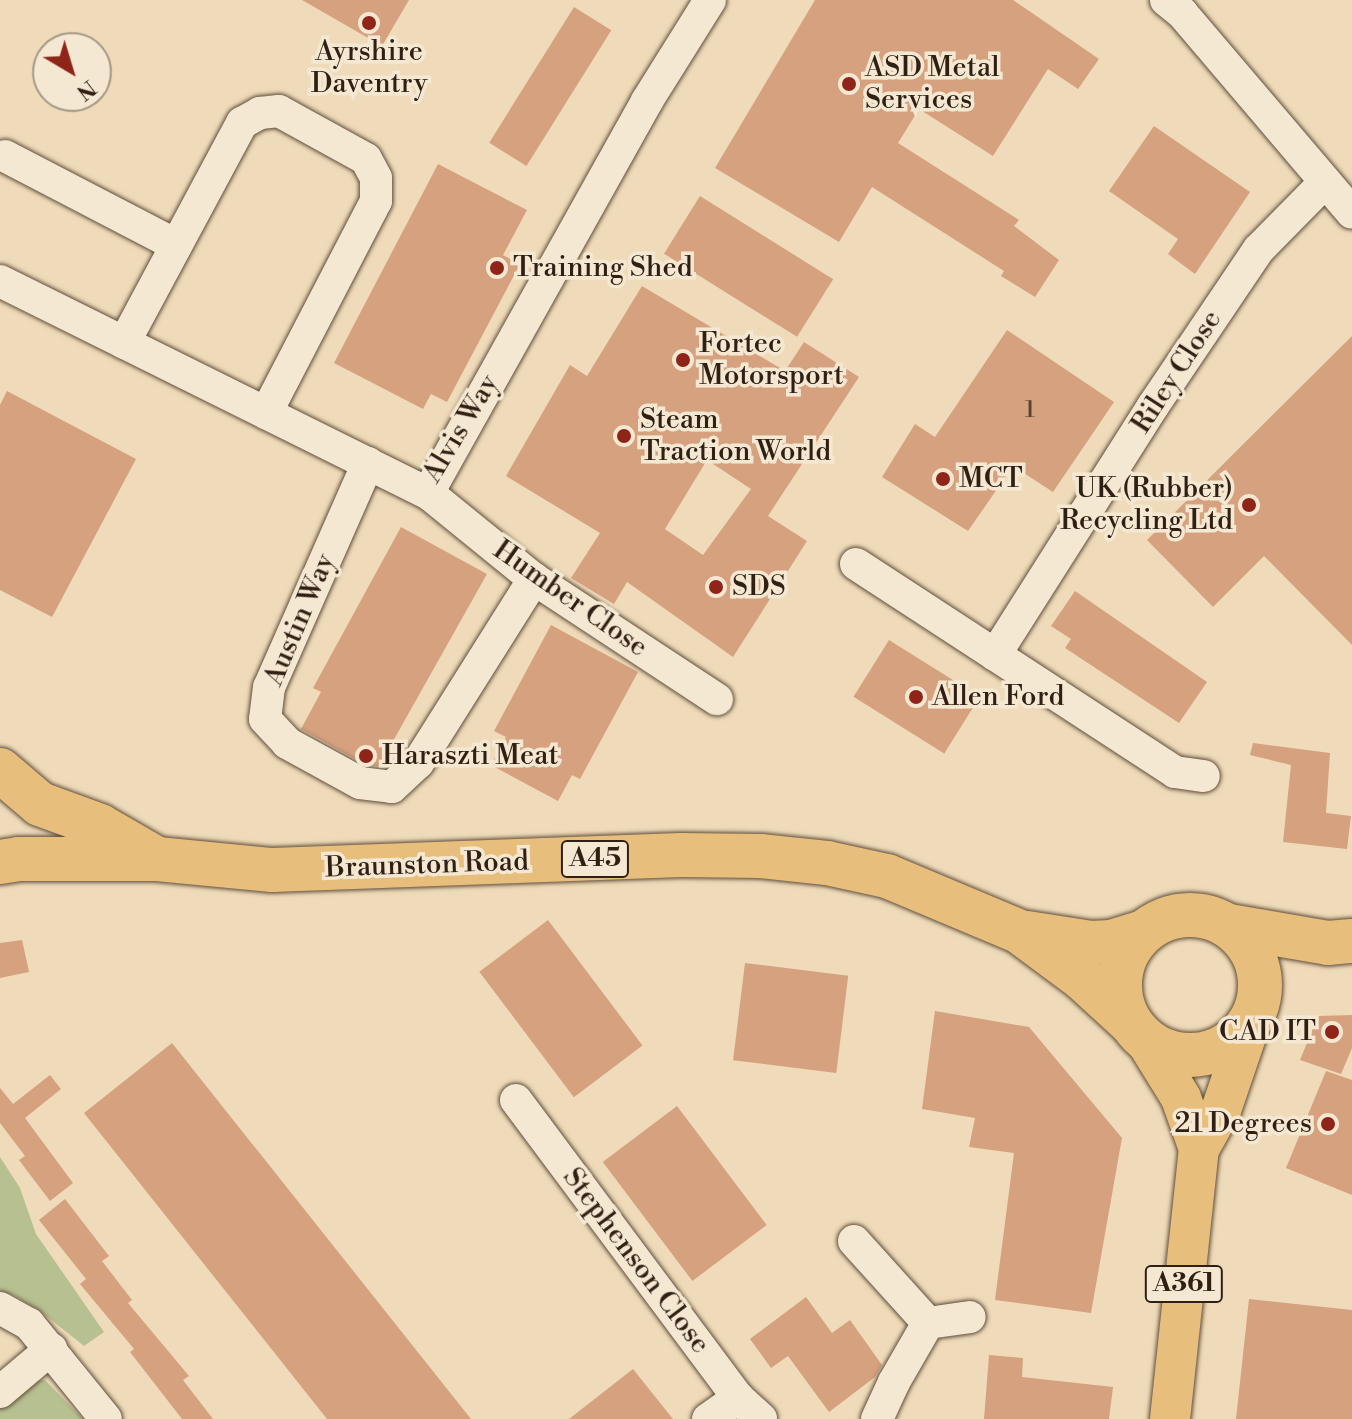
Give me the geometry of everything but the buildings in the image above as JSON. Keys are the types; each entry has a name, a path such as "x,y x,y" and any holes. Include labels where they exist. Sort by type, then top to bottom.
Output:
{"highway":[{"name":"Braunston Road","path":"0,770 40,804 100,826 157,859"},
{"name":"Braunston Road","path":"0,862 18,859 157,859 272,870 681,855 760,856 827,863 887,876 1020,932 1083,979 1137,1030"},
{"name":"A45","path":"1144,932 1163,920 1186,915 1209,917 1229,926 1340,942"},
{"path":"1229,926 1254,956 1256,1005"},
{"name":"Braunston Road","path":"1020,932 1091,943 1111,942 1144,932"},
{"path":"1137,1030 1120,985 1131,947 1144,932"},
{"name":"A45","path":"1137,1030 1162,1050 1183,1055 1204,1054 1224,1047 1241,1034 1256,1005 1287,967 1340,942"}],"main road":[{"name":"A361","path":"1170,1419 1199,1149 1221,1110 1256,1005"},
{"name":"A361","path":"1137,1030 1181,1098 1199,1149"}],"street":[{"name":"Alvis Way","path":"0,281 428,493 647,101 710,0"},
{"path":"1166,0 1182,13 1352,213"},
{"path":"124,343 242,123 260,113 279,111 366,159 376,178 376,201 266,413"},
{"path":"5,156 176,245"},
{"name":"Riley Close","path":"995,655 1169,382 1259,249 1324,183"},
{"name":"Austin Way","path":"368,463 269,687 265,719 287,743 360,783 392,787 418,763 534,579"},
{"name":"Humber Close","path":"428,493 534,579 717,699"},
{"path":"856,564 1175,772 1204,776"},
{"name":"Stephenson Close","path":"516,1100 749,1408"},
{"path":"854,1241 928,1323"},
{"path":"0,1308 29,1324 106,1419"},
{"path":"928,1323 970,1317"},
{"path":"877,1419 928,1323"},
{"path":"0,1392 51,1349"},
{"path":"708,1419 749,1408"}],"green space":[{"path":"0,1157 20,1188 36,1234 104,1332 84,1346 40,1311 14,1295 0,1291"},
{"path":"45,1380 83,1419 0,1419 0,1408 37,1381"}],"place":[{"name":"Ayrshire Daventry","path":"369,23"},
{"name":"ASD Metal Services","path":"849,84"},
{"name":"Training Shed","path":"497,268"},
{"name":"Fortec Motorsport","path":"683,360"},
{"name":"Steam Traction World","path":"624,436"},
{"name":"MCT","path":"943,479"},
{"name":"UK (Rubber) Recycling Ltd","path":"1249,505"},
{"name":"SDS","path":"716,587"},
{"name":"Allen Ford","path":"916,697"},
{"name":"Haraszti Meat","path":"366,756"},
{"name":"CAD IT","path":"1332,1032"},
{"name":"21 Degrees","path":"1328,1124"}]}
